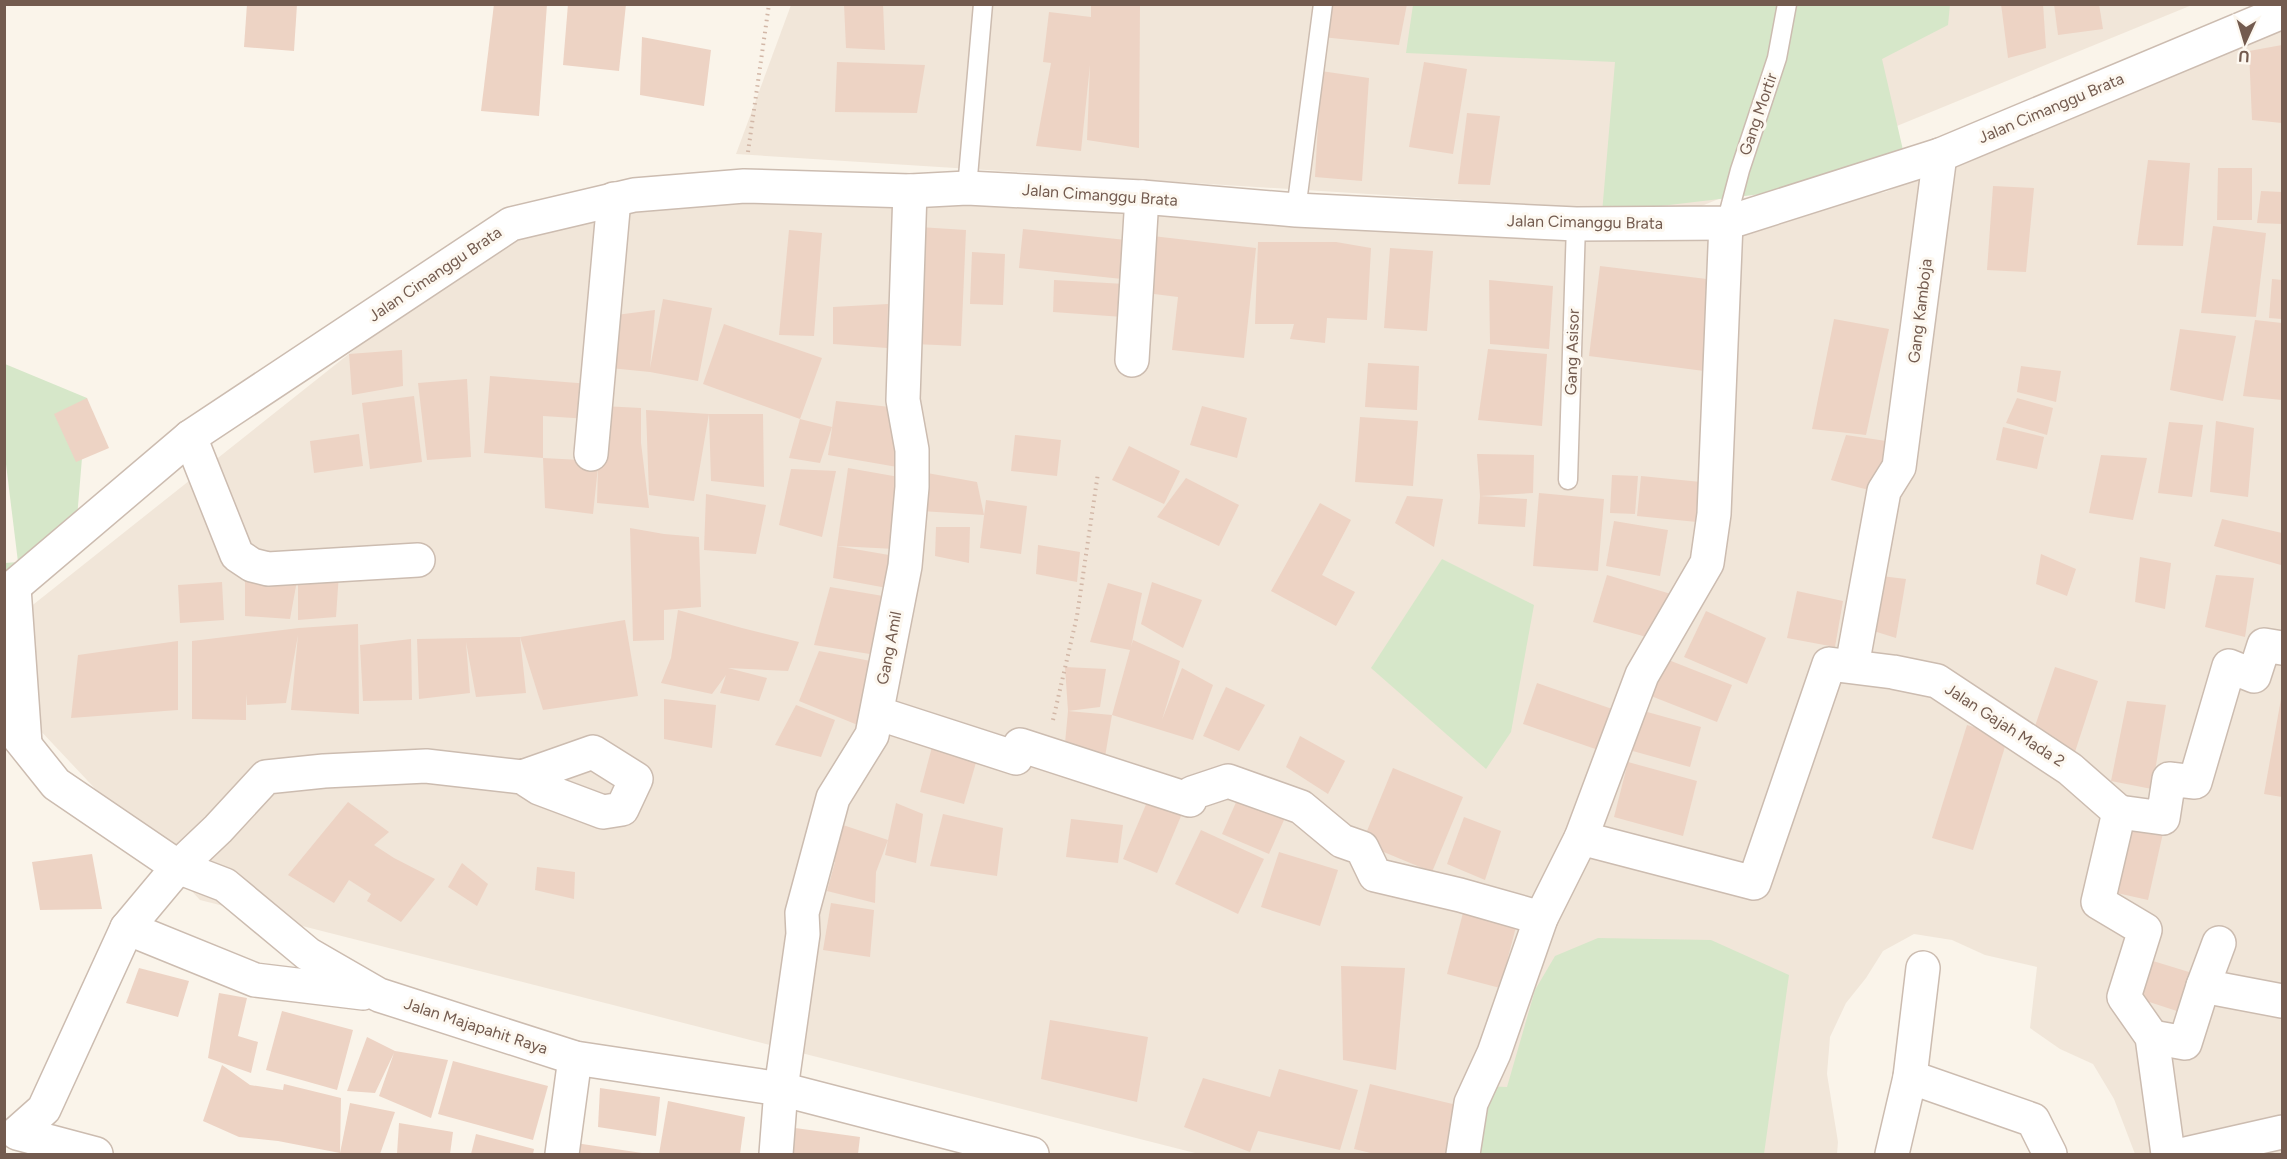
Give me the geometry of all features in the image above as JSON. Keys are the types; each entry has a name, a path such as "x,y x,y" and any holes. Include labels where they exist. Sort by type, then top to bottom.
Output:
{"street":[{"name":"Jalan Cimanggu Brata","path":"9,592 190,437 511,224 634,195 744,186 909,191 967,188 1142,197 1296,210 1576,224 1726,223 1940,155 2283,12"},
{"name":"Gang Kamboja","path":"1852,666 1884,490 1899,467 1940,155"},
{"name":"Gang Amil","path":"776,1155 781,1089 800,966 802,913 833,798 872,735 905,566 912,487 912,450 903,400 909,191"},
{"path":"1132,360 1142,197"},
{"path":"591,454 614,200"},
{"path":"1462,1155 1472,1103 1494,1053 1541,918 1581,838 1642,675 1707,563 1714,514 1726,223"},
{"path":"190,437 237,555 252,565 268,569 418,560"},
{"path":"9,592 15,628 26,744"},
{"path":"2168,1155 2152,1037 2124,997 2145,930 2098,902 2119,812 2163,818 2169,778 2195,782 2229,666 2254,676 2264,645 2283,648"},
{"name":"Jalan Gajah Mada 2","path":"1581,838 1754,883 1829,664 1893,672 1937,681 2070,769 2119,812"},
{"path":"877,713 1016,758 1020,745 1190,800 1192,793 1228,781 1301,807 1342,841 1362,848 1375,875 1460,895 1541,918"},
{"name":"Jalan Majapahit Raya","path":"4,719 56,784 178,867 225,885 308,954 379,995 575,1058 781,1089 1032,1155"},
{"path":"10,1140 44,1109 127,928 178,867 218,829 266,777 324,771 426,766 522,777"},
{"path":"127,928 255,980 379,995"},
{"path":"2152,1037 2186,1042 2219,943"},
{"path":"1892,1155 1910,1077 1923,968"},
{"path":"2203,986 2283,1001"},
{"path":"562,1155 575,1058"},
{"path":"1910,1077 2033,1120 2050,1155"},
{"path":"2185,1155 2283,1132"},
{"path":"10,1140 96,1155"}],"lane":[{"path":"967,188 983,4"},
{"path":"1296,210 1323,4"},
{"name":"Gang Mortir","path":"1726,223 1743,158 1777,58 1787,4"},
{"name":"Gang Asisor","path":"1568,480 1576,224"}],"path":[{"path":"744,186 770,4"},
{"path":"1046,753 1077,616 1098,473"}],"shaded area":[{"path":"791,5 2192,5 1682,214 736,154"},
{"path":"2274,5 2282,5 2282,1154 2135,1154 2114,1099 2093,1064 2060,1049 2030,1028 2037,967 1985,955 1952,940 1914,934 1883,951 1866,978 1846,1003 1830,1037 1827,1074 1838,1142 1837,1154 1199,1154 200,900 5,693 5,627 466,261 542,224 703,191 1658,232 1886,192"}],"green space":[{"path":"1413,5 1950,5 1948,25 1882,59 1903,150 1770,193 1602,213 1615,62 1406,53"},
{"path":"5,364 87,398 77,518 5,584 5,563 18,562 5,456"},
{"path":"1442,559 1534,605 1511,732 1486,769 1371,668"},
{"path":"1598,938 1711,940 1789,975 1764,1154 1475,1154 1482,1086 1507,1087 1535,990 1555,956"}],"building":[{"path":"247,4 297,4 294,51 244,47"},
{"path":"494,4 547,4 539,116 481,111"},
{"path":"568,4 626,4 619,71 563,65"},
{"path":"844,4 883,4 885,50 846,48"},
{"path":"1091,4 1140,4 1139,148 1087,140 1090,65 1081,151 1036,146 1051,63 1043,62 1049,12 1091,17"},
{"path":"1326,4 1407,4 1399,45 1322,37"},
{"path":"2001,4 2043,4 2046,48 2008,58"},
{"path":"2054,4 2099,4 2103,29 2058,35"},
{"path":"642,37 711,50 704,106 640,95"},
{"path":"2282,45 2282,123 2252,120 2249,51"},
{"path":"837,62 925,65 917,113 835,112"},
{"path":"1424,62 1467,69 1453,154 1409,147"},
{"path":"1321,71 1369,78 1362,181 1315,177"},
{"path":"1467,113 1500,116 1490,185 1458,184"},
{"path":"2148,160 2190,163 2183,246 2137,245"},
{"path":"2218,168 2252,168 2252,220 2217,220"},
{"path":"1993,186 2034,188 2026,272 1987,270"},
{"path":"2261,191 2282,192 2282,224 2257,223"},
{"path":"2213,226 2266,233 2256,317 2201,313"},
{"path":"919,227 966,230 961,346 913,344"},
{"path":"1023,229 1126,240 1122,279 1019,268"},
{"path":"789,230 822,233 814,336 779,335"},
{"path":"1144,235 1256,248 1244,358 1172,350 1178,297 1138,292"},
{"path":"1258,242 1336,242 1371,248 1367,320 1327,318 1325,343 1290,339 1294,324 1255,324"},
{"path":"1390,248 1433,251 1427,331 1384,328"},
{"path":"972,252 1005,254 1003,305 970,304"},
{"path":"1600,266 1715,280 1704,371 1589,356"},
{"path":"2272,279 2282,280 2282,319 2269,318"},
{"path":"1054,280 1125,284 1123,317 1053,312"},
{"path":"1489,280 1553,286 1549,349 1490,344"},
{"path":"663,299 712,308 698,381 650,372 610,368 616,315 655,310 650,368"},
{"path":"888,304 887,348 833,344 833,307"},
{"path":"1834,319 1889,329 1866,435 1812,429"},
{"path":"2255,320 2282,323 2282,400 2243,396"},
{"path":"724,324 822,358 800,419 703,384"},
{"path":"2180,329 2236,336 2223,401 2170,390"},
{"path":"1488,349 1547,354 1542,426 1478,420"},
{"path":"402,350 403,386 352,395 349,354"},
{"path":"1368,363 1419,366 1417,410 1365,407"},
{"path":"2021,366 2061,371 2056,402 2017,392"},
{"path":"490,376 590,384 589,419 543,416 543,458 484,453"},
{"path":"467,379 471,457 427,460 418,383"},
{"path":"414,396 422,462 370,469 362,403"},
{"path":"87,398 109,448 76,462 54,414"},
{"path":"2017,398 2053,408 2047,435 2006,423"},
{"path":"836,401 899,408 903,468 828,455"},
{"path":"602,406 641,408 641,443 649,508 597,503 598,467 593,514 545,508 543,458 599,461"},
{"path":"1202,406 1247,418 1237,458 1190,445"},
{"path":"646,410 709,414 694,501 649,495"},
{"path":"709,414 763,414 764,487 711,481"},
{"path":"1360,417 1418,421 1413,486 1355,482"},
{"path":"800,419 832,427 820,463 789,458"},
{"path":"2216,421 2254,428 2248,497 2210,492"},
{"path":"2169,422 2203,425 2192,497 2158,493"},
{"path":"2003,427 2044,437 2037,469 1996,460"},
{"path":"359,434 363,466 314,473 310,441"},
{"path":"1015,435 1061,440 1057,476 1011,471"},
{"path":"1846,435 1893,442 1880,493 1831,480"},
{"path":"1129,446 1180,471 1164,504 1112,480"},
{"path":"1477,454 1534,455 1533,493 1480,496"},
{"path":"2101,455 2147,458 2133,520 2089,513"},
{"path":"848,468 899,477 895,549 837,546"},
{"path":"791,469 836,471 822,537 779,525"},
{"path":"916,471 977,482 984,515 921,511"},
{"path":"1612,475 1638,476 1635,514 1610,513"},
{"path":"1641,476 1711,483 1707,523 1637,516"},
{"path":"1186,478 1239,505 1219,546 1157,517"},
{"path":"1539,493 1604,499 1598,571 1533,566"},
{"path":"706,494 766,505 756,554 704,550"},
{"path":"1407,496 1443,499 1434,547 1395,523"},
{"path":"1480,496 1527,499 1525,527 1478,524"},
{"path":"986,500 1027,506 1021,554 980,548"},
{"path":"1320,503 1351,520 1322,575 1355,592 1336,626 1271,591"},
{"path":"2222,519 2282,533 2281,565 2214,546"},
{"path":"1614,521 1668,530 1660,576 1606,566"},
{"path":"936,527 970,527 969,563 935,556"},
{"path":"630,528 699,537 701,607 664,610 664,640 633,641"},
{"path":"1038,545 1080,552 1077,582 1036,574"},
{"path":"837,546 889,555 887,588 833,578"},
{"path":"2041,554 2076,569 2067,596 2036,584"},
{"path":"2140,557 2171,563 2165,609 2135,602"},
{"path":"339,573 336,617 298,620 298,575"},
{"path":"298,575 290,619 245,616 245,576"},
{"path":"1607,575 1671,594 1657,640 1593,622"},
{"path":"1873,575 1906,579 1896,638 1861,627"},
{"path":"2216,575 2254,578 2245,637 2205,627"},
{"path":"222,582 224,620 180,623 178,585"},
{"path":"1152,582 1202,600 1183,648 1141,624"},
{"path":"1108,583 1142,593 1131,647 1133,640 1180,661 1162,720 1182,668 1213,685 1193,740 1112,715 1130,650 1090,642"},
{"path":"830,587 889,597 876,655 814,645"},
{"path":"1797,591 1843,601 1835,647 1787,638"},
{"path":"678,610 799,642 788,671 728,668 767,678 759,701 720,693 726,675 712,694 661,683 671,658"},
{"path":"1706,611 1766,638 1747,684 1684,657"},
{"path":"625,620 638,696 543,710 520,637"},
{"path":"358,624 359,714 291,710 298,635 286,703 247,705 246,694 246,720 192,719 192,641 299,628"},
{"path":"520,637 526,693 476,697 466,642 470,693 419,699 417,639"},
{"path":"411,639 412,700 363,701 360,645"},
{"path":"178,641 178,710 71,718 78,655"},
{"path":"819,651 881,663 865,728 799,701"},
{"path":"1661,657 1732,685 1717,722 1646,694"},
{"path":"1065,667 1106,669 1100,707 1068,711"},
{"path":"2055,667 2098,681 2074,755 2030,741"},
{"path":"1537,683 1618,711 1604,752 1523,724"},
{"path":"1226,687 1265,705 1239,751 1203,736"},
{"path":"664,699 716,705 712,748 664,739"},
{"path":"2282,699 2282,797 2264,794"},
{"path":"2127,701 2166,705 2152,789 2111,781"},
{"path":"796,705 835,720 821,757 775,745"},
{"path":"1633,708 1701,727 1690,767 1622,748"},
{"path":"1068,711 1112,715 1105,757 1065,743"},
{"path":"1967,725 2008,737 1973,850 1932,838"},
{"path":"1300,736 1345,761 1328,794 1286,767"},
{"path":"932,747 977,759 964,804 920,792"},
{"path":"1628,762 1697,781 1683,836 1614,817"},
{"path":"1393,768 1463,797 1432,872 1362,843"},
{"path":"1241,791 1288,811 1269,854 1222,834"},
{"path":"1150,795 1184,809 1157,873 1123,859"},
{"path":"348,802 389,832 374,845 435,879 401,922 367,901 371,894 349,880 334,903 288,875"},
{"path":"896,803 923,814 916,863 885,855"},
{"path":"943,814 1003,828 997,876 930,866"},
{"path":"1464,817 1501,831 1485,880 1447,864"},
{"path":"1071,819 1123,825 1118,863 1066,857"},
{"path":"828,820 888,840 876,872 875,903 827,891 835,862 818,858"},
{"path":"2133,826 2163,833 2148,900 2117,893"},
{"path":"1201,830 1264,859 1238,914 1175,884"},
{"path":"1279,852 1338,870 1320,926 1261,907"},
{"path":"92,854 102,909 40,910 32,862"},
{"path":"462,863 488,884 477,906 448,887"},
{"path":"537,867 575,872 574,899 535,890"},
{"path":"831,903 874,910 870,957 823,950"},
{"path":"1463,913 1516,927 1500,988 1447,974"},
{"path":"2140,957 2202,976 2189,1015 2128,995"},
{"path":"1341,966 1405,968 1396,1070 1343,1060"},
{"path":"139,968 189,981 178,1017 126,1003"},
{"path":"219,993 247,998 238,1036 258,1042 251,1073 208,1058"},
{"path":"282,1011 353,1030 337,1090 266,1070"},
{"path":"1050,1020 1148,1037 1137,1102 1041,1079"},
{"path":"367,1037 395,1051 448,1060 431,1118 379,1096 394,1053 375,1093 347,1091"},
{"path":"453,1061 548,1086 533,1140 438,1114"},
{"path":"222,1065 250,1085 283,1090 284,1084 341,1098 340,1153 278,1141 239,1137 203,1121"},
{"path":"1279,1069 1358,1090 1340,1150 1258,1131 1250,1152 1184,1127 1203,1078 1270,1097"},
{"path":"1370,1084 1465,1107 1453,1154 1375,1154 1354,1149"},
{"path":"600,1088 660,1097 656,1136 598,1127"},
{"path":"668,1101 745,1117 740,1154 659,1154"},
{"path":"350,1103 395,1112 380,1154 340,1153"},
{"path":"399,1123 453,1132 450,1154 397,1154"},
{"path":"788,1127 860,1137 858,1154 784,1154"},
{"path":"476,1134 534,1149 533,1154 471,1154"},
{"path":"569,1142 642,1153 642,1154 567,1154"}]}
